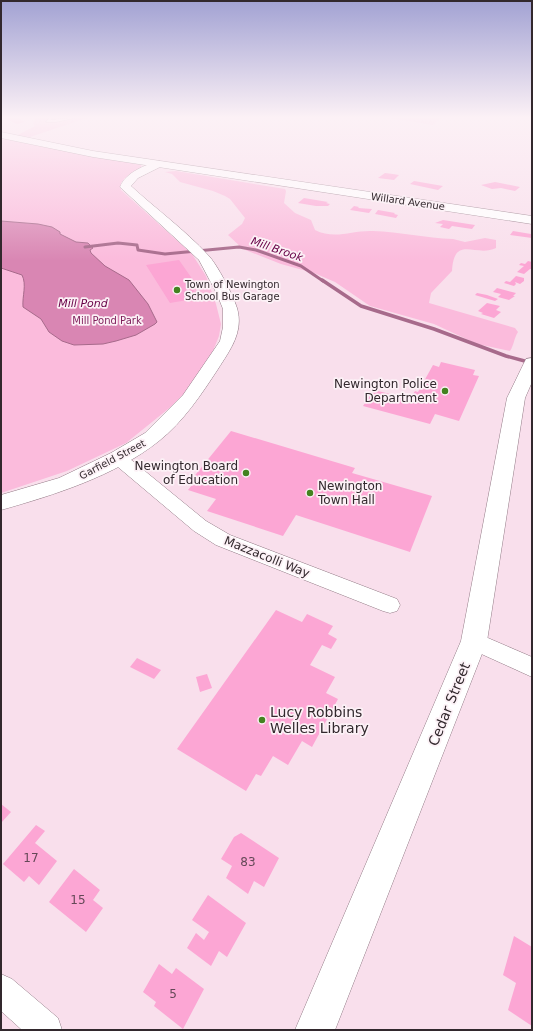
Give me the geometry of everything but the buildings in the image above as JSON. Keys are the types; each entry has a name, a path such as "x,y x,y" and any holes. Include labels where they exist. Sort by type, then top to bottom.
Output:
{"main road":[{"name":"Garfield Street","path":"1,503 66,483 118,458 152,437 174,417 194,394 228,341 231,327 230,309 221,288 198,252 125,187 131,178 157,165"},
{"name":"Willard Avenue","path":"166,165 532,220"},
{"name":"Cedar Street","path":"315,1030 474,641 516,398 529,369"}],"street":[{"name":"Mazzacolli Way","path":"118,458 200,526 223,540 258,556 390,605"},
{"path":"474,641 532,667"},
{"path":"1,990 46,1030"}],"green space":[{"name":"Mill Pond Park","path":"1,165 141,165 142,169 125,178 121,183 121,190 192,254 206,276 221,324 219,336 213,351 183,397 126,443 67,471 1,493"},
{"path":"176,171 285,189 284,203 295,213 311,220 315,230 322,233 337,234 373,231 453,239 465,242 485,238 496,240 496,248 481,251 467,249 457,253 452,271 431,293 429,303 515,328 518,332 510,351 477,344 434,324 370,306 335,282 314,273 281,264 243,249 228,235 242,224 245,218 230,199 213,191 180,182 172,174 165,172"}],"water":[{"name":"Mill Pond","path":"1,221 38,224 52,227 60,232 60,234 76,242 88,243 93,248 90,250 91,253 105,266 129,280 148,304 157,322 136,335 103,344 74,345 62,341 49,332 41,319 23,307 24,287 22,275 1,268"}],"waterway":[{"name":"Mill Brook","path":"85,247 118,243 137,245 138,250 165,254 239,247 256,250 301,266 323,281"},
{"name":"Mill Brook","path":"322,280 361,306 434,329 506,356 532,363"}],"place":[{"name":"Town of Newington School Bus Garage","path":"177,290"},
{"name":"Newington Police Department","path":"445,391"},
{"name":"Newington Board of Education","path":"246,473"},
{"name":"Newington Town Hall","path":"310,493"},
{"name":"Lucy Robbins Welles Library","path":"262,720"}]}
